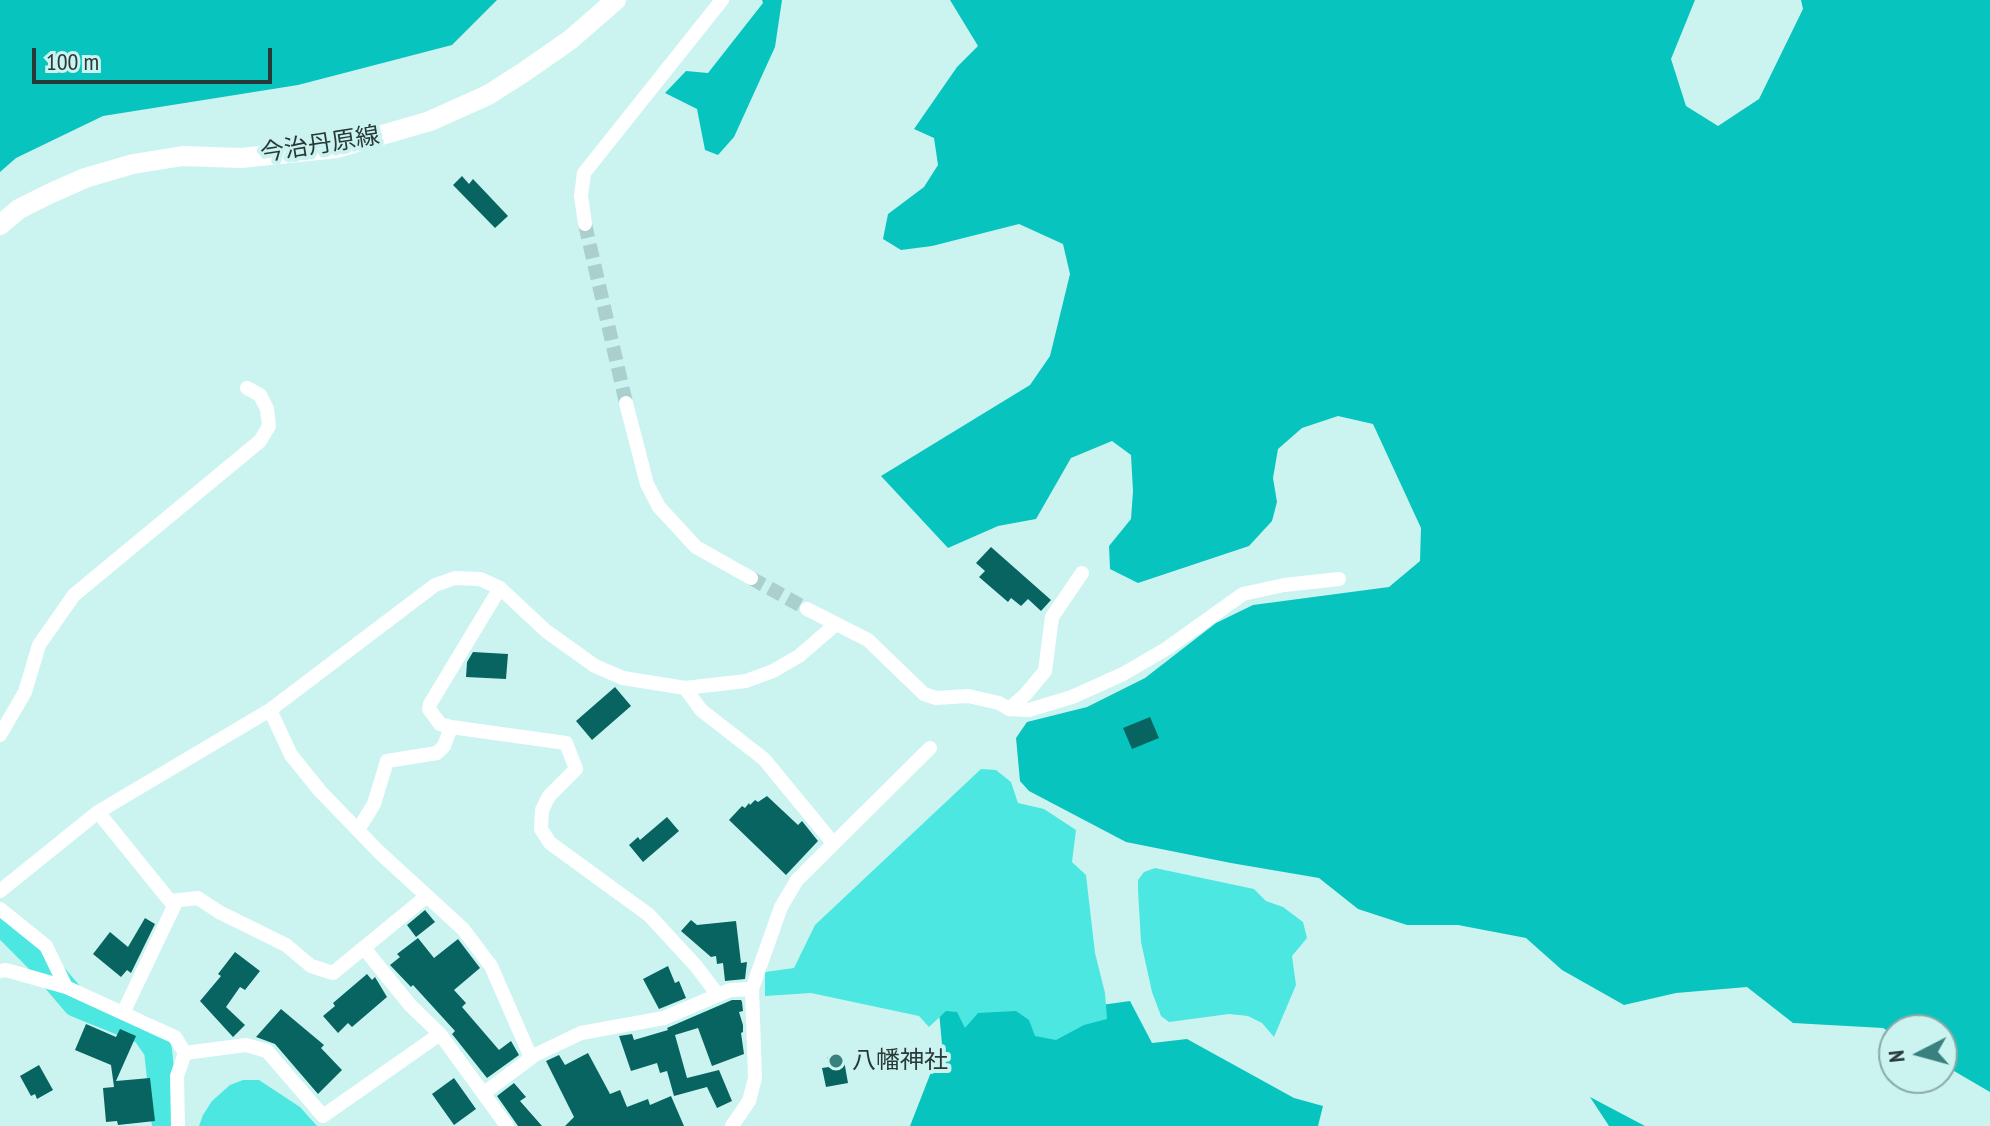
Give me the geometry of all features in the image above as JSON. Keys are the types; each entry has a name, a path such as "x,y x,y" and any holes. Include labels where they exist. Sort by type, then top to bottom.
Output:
{"main road":[{"name":"今治丹原線","path":"0,225 19,209 49,194 85,178 133,164 183,156 241,158 337,148 430,121 488,95 524,72 570,40 616,0"}],"street":[{"path":"585,224 581,196 584,173 722,0"},
{"path":"0,735 25,692 39,645 74,595 260,441 269,426 267,409 260,395 247,388"},
{"path":"626,403 647,484 659,507 696,547 751,578"},
{"path":"1009,709 1045,671 1052,617 1082,573"},
{"path":"0,891 98,812 270,710 435,585 455,578 480,579 500,588 546,631 595,666 623,678 685,688 746,681 773,671 799,656 836,624"},
{"path":"807,609 868,640 924,694 936,698 968,696 999,703 1009,709 1029,710 1072,697 1123,674 1166,649 1243,594 1284,585 1339,579"},
{"path":"500,588 429,709 440,724 451,727 566,743 576,769 549,796 542,810 541,829 550,843 649,915 718,995"},
{"path":"685,688 701,710 764,759 833,843"},
{"path":"270,710 291,755 320,791 463,929 491,966 529,1053 535,1055"},
{"path":"358,830 374,804 387,761 396,757 437,753 444,746 451,727"},
{"path":"732,1126 749,1101 755,1078 752,989 781,907 797,880 930,748"},
{"path":"98,812 170,901 198,898 219,912 286,945 311,966 333,973 427,896"},
{"path":"123,1013 177,900"},
{"path":"0,909 46,946 66,987"},
{"path":"364,948 410,1005 440,1034 507,1126"},
{"path":"0,971 66,987 175,1037 185,1053"},
{"path":"484,1093 535,1055 581,1033 664,1018 730,990 752,989"},
{"path":"185,1053 246,1045 267,1051 323,1116 440,1034"},
{"path":"178,1126 177,1076 185,1053"}],"shaded area":[{"path":"0,0 497,0 452,45 298,85 103,116 16,158 0,172"},
{"path":"762,0 782,0 775,47 734,137 718,155 705,150 697,109 665,93 686,71 708,73 763,3"},
{"path":"950,0 1695,0 1671,59 1686,106 1718,126 1759,99 1803,9 1801,0 1990,0 1990,1092 1958,1073 1958,1014 1878,1014 1878,1028 1793,1023 1747,987 1676,993 1624,1005 1562,970 1526,938 1458,925 1407,925 1358,909 1319,878 1126,842 1029,791 1020,781 1016,738 1027,722 1087,707 1145,678 1216,623 1253,605 1389,587 1420,561 1421,528 1373,424 1338,416 1302,428 1278,449 1273,478 1277,502 1272,521 1249,546 1138,583 1110,569 1109,546 1131,519 1133,491 1131,455 1112,441 1071,458 1036,519 998,526 948,548 881,476 1030,385 1050,356 1070,274 1063,244 1019,224 932,246 901,250 883,239 888,214 924,187 938,165 934,138 914,129 957,67 978,46"},
{"path":"981,769 996,770 1011,782 1018,803 1044,809 1076,830 1072,862 1086,875 1107,1019 1084,1025 1056,1040 1035,1036 1029,1020 1016,1011 978,1013 965,1028 957,1012 946,1011 929,1027 919,1016 811,993 765,996 765,972 794,968 815,925"},
{"path":"1155,868 1254,889 1266,901 1283,907 1303,922 1307,938 1292,956 1296,985 1274,1037 1262,1023 1248,1016 1229,1014 1169,1022 1161,1016 1152,992 1141,942 1138,890 1138,880 1144,872"},
{"path":"938,1001 1094,1006 1130,1001 1152,1043 1187,1039 1294,1098 1323,1106 1318,1126 910,1126 942,1044"},
{"path":"243,1080 259,1080 300,1107 317,1126 199,1126 212,1101 230,1085"},
{"path":"1590,1097 1645,1126 1609,1126"}],"building":[{"path":"462,176 469,184 473,179 508,216 495,228 453,185"},
{"path":"991,547 1051,600 1041,611 1028,599 1021,606 1011,598 1008,602 979,577 985,571 976,563"},
{"path":"473,652 508,654 506,679 466,677 467,662"},
{"path":"615,687 631,706 592,740 576,721"},
{"path":"1150,717 1159,738 1132,749 1123,728"},
{"path":"767,796 798,825 802,821 818,841 786,875 729,820 742,806 745,808 749,803"},
{"path":"667,817 679,831 643,862 629,845 638,837 640,840"},
{"path":"425,910 435,922 416,937 407,925"},
{"path":"145,918 155,924 131,973 127,970 121,977 93,954 110,932 128,947"},
{"path":"691,920 697,925 736,921 741,963 747,962 745,979 725,981 723,963 717,964 716,956 711,957 681,931"},
{"path":"418,938 434,958 458,939 480,968 454,990 466,1003 462,1007 499,1050 511,1041 519,1055 487,1078 452,1034 455,1031 390,965 400,957 397,954"},
{"path":"235,952 260,971 245,990 240,987 226,1007 245,1025 233,1037 200,1001 221,976 218,974"},
{"path":"668,966 686,998 659,1009 643,979"},
{"path":"367,974 372,980 375,977 387,997 352,1027 348,1023 338,1033 323,1016 335,1006 333,1003"},
{"path":"732,1000 742,1002 743,1011 739,1012 743,1025 744,1054 712,1066 698,1028 675,1035 687,1078 719,1070 732,1101 717,1108 707,1087 674,1096 667,1071 660,1073 657,1063 631,1071 619,1036 632,1034 634,1040 668,1030"},
{"path":"281,1009 324,1045 321,1048 342,1070 318,1094 275,1044 256,1037"},
{"path":"86,1024 116,1037 120,1029 136,1036 116,1081 150,1078 155,1121 118,1125 117,1121 106,1122 103,1088 114,1087 111,1065 75,1050"},
{"path":"588,1053 610,1094 620,1090 627,1107 648,1099 650,1105 671,1096 684,1126 565,1126 574,1117 546,1061 559,1055 565,1065"},
{"name":"八幡神社","path":"843,1055 848,1083 826,1087 822,1068 829,1067 827,1057"},
{"path":"39,1065 53,1090 37,1099 35,1094 31,1096 20,1076"},
{"path":"454,1078 476,1109 454,1125 432,1094"},
{"path":"514,1083 526,1097 520,1101 542,1126 518,1126 497,1096"}],"waterway":[{"path":"0,920 76,1003 145,1031 158,1050 166,1126"}],"tunnel":[{"path":"585,224 626,403"},
{"path":"751,578 807,609"}],"place":[{"name":"八幡神社","path":"836,1061"}]}
